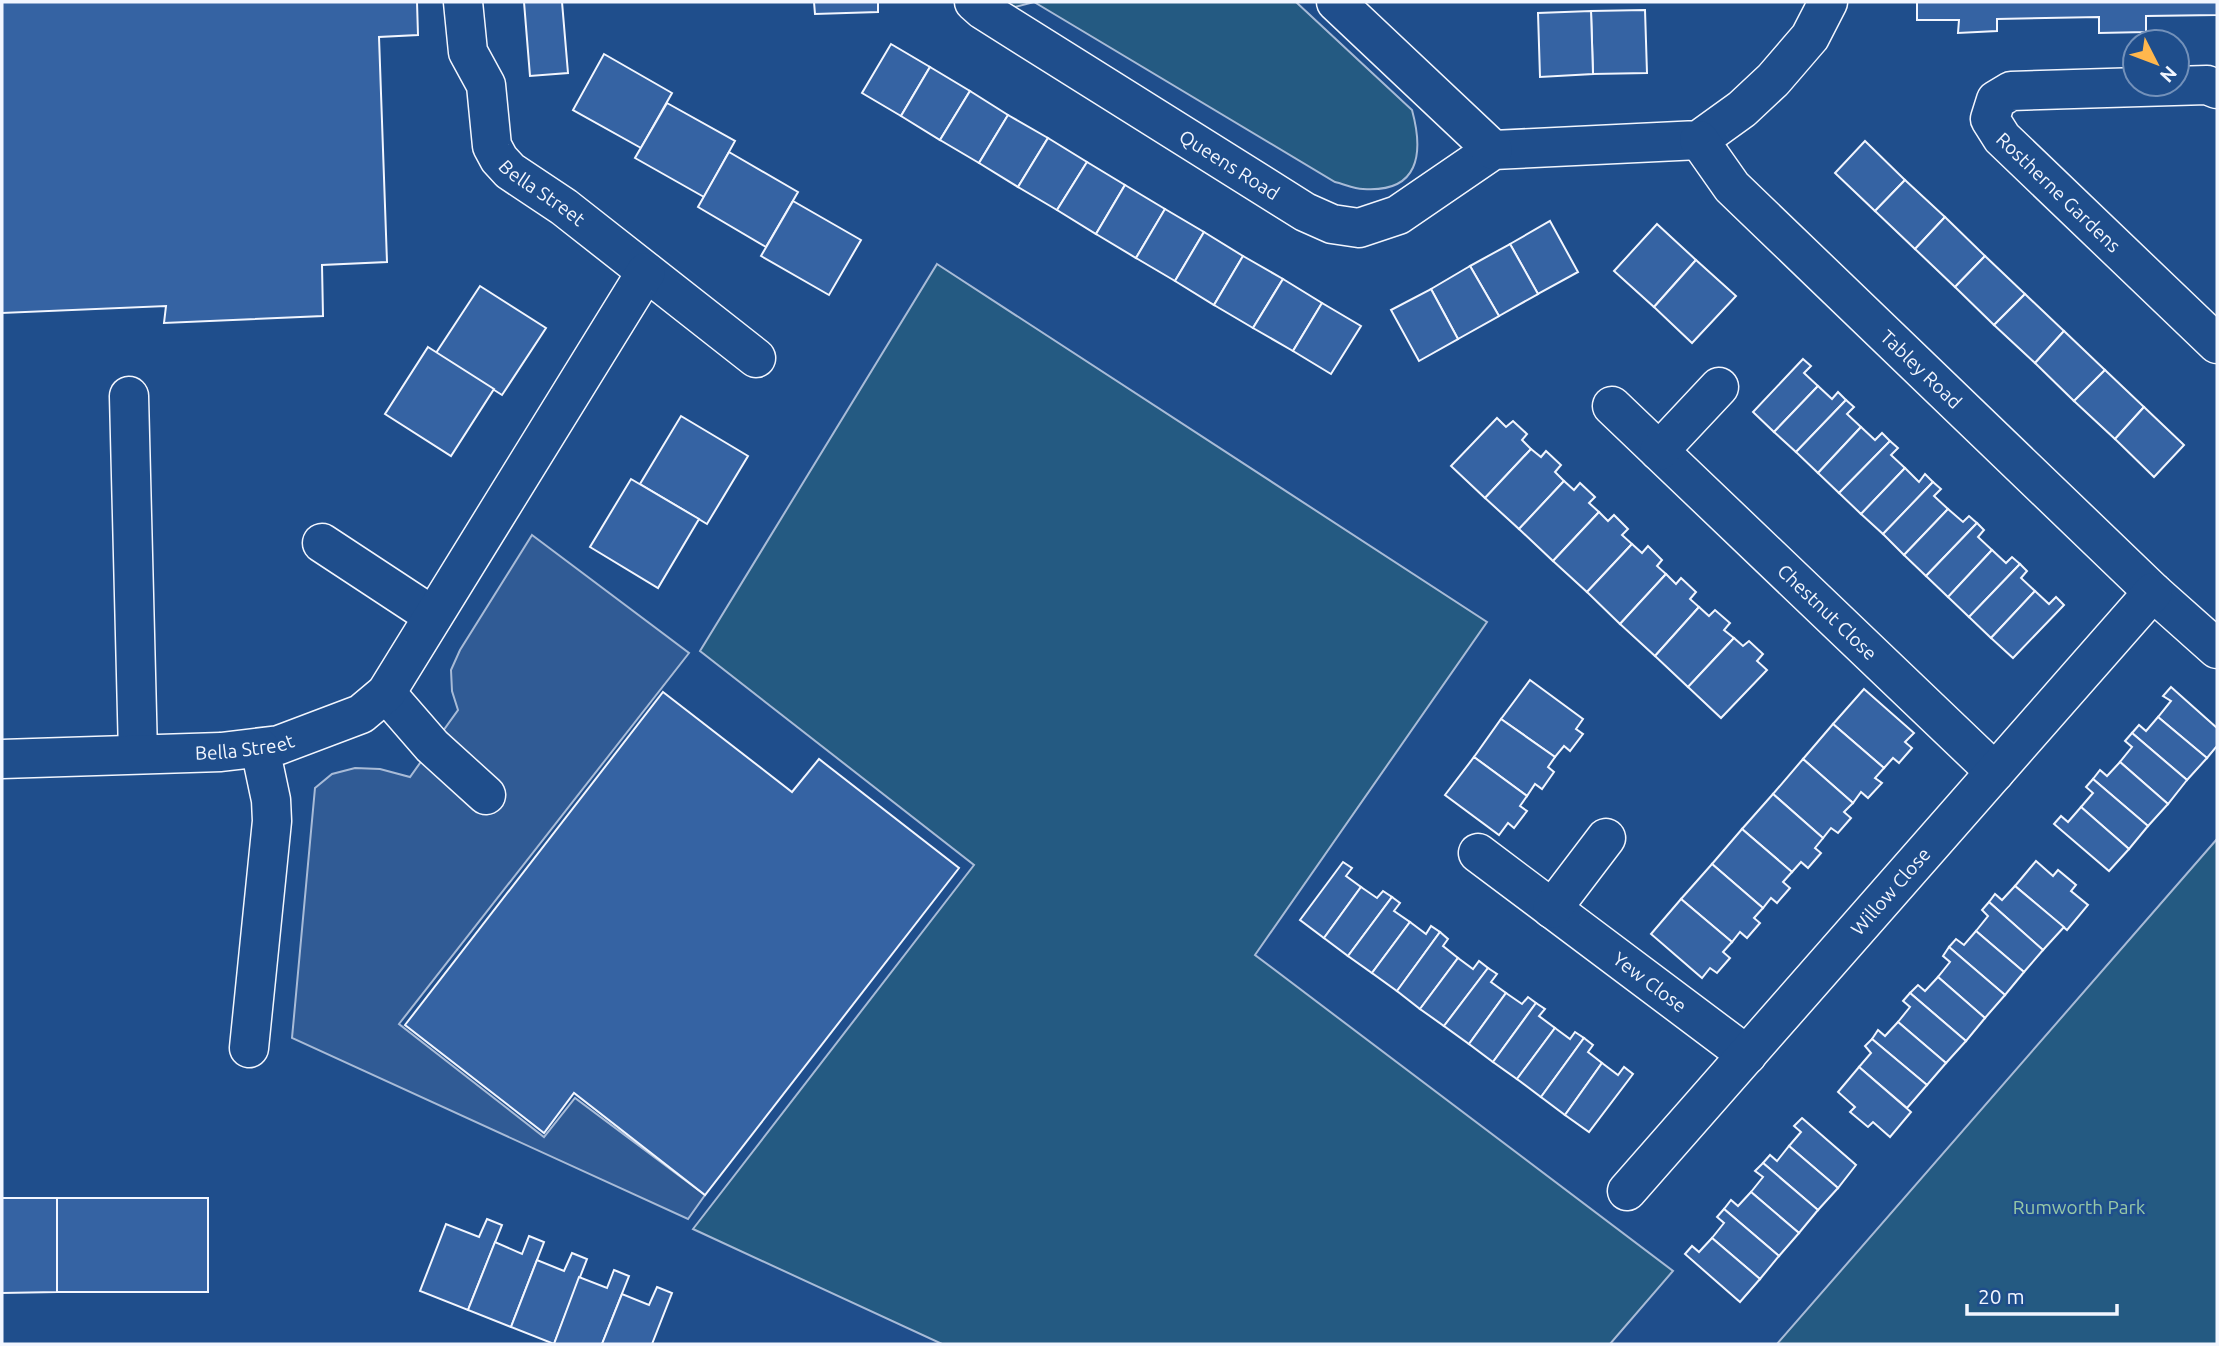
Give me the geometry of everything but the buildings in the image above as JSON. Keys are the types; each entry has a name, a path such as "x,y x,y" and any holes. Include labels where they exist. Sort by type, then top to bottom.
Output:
{"street":[{"name":"Bella Street","path":"463,2 468,52 486,85 492,146 499,159 510,171 564,207 756,358"},
{"name":"Queens Road","path":"974,2 1305,212 1332,224 1359,228 1398,215 1493,150"},
{"path":"1336,2 1493,150 1699,140 1742,109 1773,80 1810,37 1828,2"},
{"name":"Rostherne Gardens","path":"2217,89 2207,85 2011,91 1996,100 1990,119 2002,138 2217,344"},
{"name":"Tabley Road","path":"1699,140 1732,187 2153,592 2217,649"},
{"name":"Bella Street","path":"2,759 221,752 260,748 279,745 361,714 386,693 646,272"},
{"path":"1659,452 1719,387"},
{"path":"129,396 138,754"},
{"name":"Chestnut Close","path":"1612,406 1995,772"},
{"path":"321,543 433,616"},
{"name":"Willow Close","path":"1627,1191 2153,592"},
{"path":"386,693 432,746 486,795"},
{"path":"249,1048 272,821 271,800 260,748"},
{"path":"1552,909 1606,838"},
{"name":"Yew Close","path":"1478,853 1747,1055"}],"green space":[{"path":"1002,2 1034,2 1015,7"},
{"path":"1034,2 1296,2 1412,110 1417,141 1413,168 1396,185 1382,189 1360,189 1335,182"},
{"path":"937,264 1487,622 1255,955 1673,1271 1610,1344 942,1344 693,1229 974,865 700,651"},
{"name":"Rumworth Park","path":"2217,839 2217,1344 1777,1344"}],"shaded area":[{"path":"532,535 689,653 399,1024 544,1137 575,1098 705,1195 688,1219 292,1038 315,788 332,774 355,768 380,769 410,777 458,710 452,691 451,670 460,650"}]}
